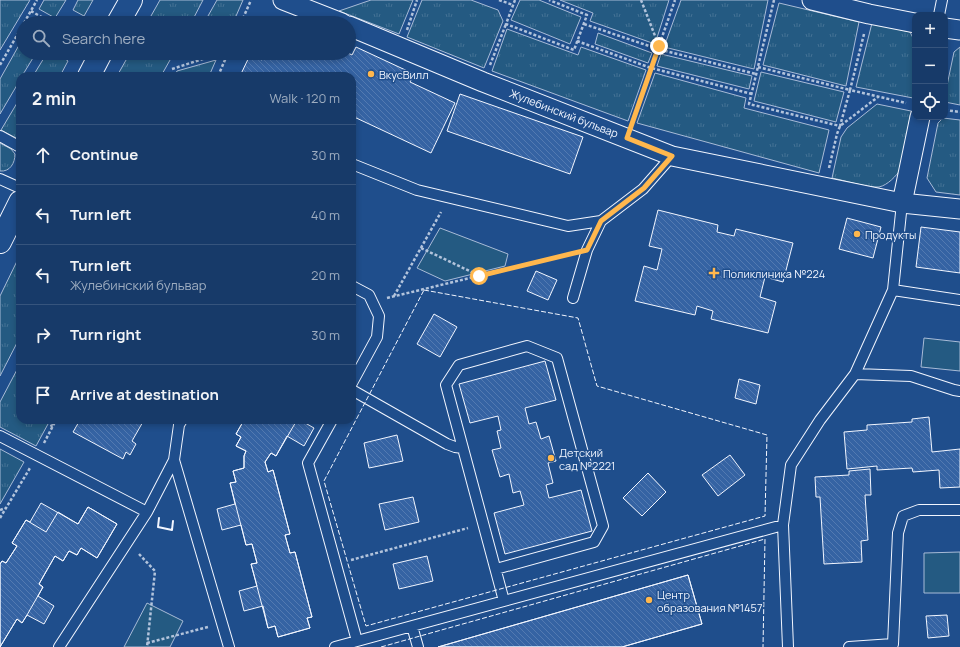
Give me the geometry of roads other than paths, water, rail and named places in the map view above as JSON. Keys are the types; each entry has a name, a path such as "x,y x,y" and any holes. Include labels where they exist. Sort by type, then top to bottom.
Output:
{"street":[{"path":"122,16 130,0"},
{"path":"283,0 324,16"},
{"path":"812,0 912,22"},
{"path":"948,28 960,30"},
{"name":"Жулебинский бульвар","path":"356,29 484,82 672,156 902,203 960,209"},
{"path":"90,72 97,60"},
{"path":"902,203 913,120"},
{"path":"0,242 16,210"}],"lane":[{"path":"939,12 942,0"},
{"path":"0,136 16,145"},
{"path":"573,298 587,250 601,221 644,188 672,156"},
{"path":"356,166 416,190 568,226 601,221"},
{"path":"0,179 16,186"},
{"path":"788,647 783,525 791,465 820,420 855,374 893,290 902,203"},
{"path":"356,288 369,295 380,316 377,337 356,376"},
{"path":"893,290 960,300"},
{"path":"496,569 594,542 603,526 557,358 527,346 459,365 446,386 504,601"},
{"path":"855,374 911,376 960,391"},
{"path":"356,392 447,444 455,448 463,448"},
{"path":"59,647 147,512 174,460 180,424"},
{"path":"330,424 308,463 357,641"},
{"path":"0,436 147,512"},
{"path":"174,460 229,647"},
{"path":"849,647 894,645 898,533 903,516 918,510 960,510"},
{"path":"340,646 783,525"},
{"path":"412,626 418,647"}],"place":[{"name":"ВкусВилл","path":"371,74"},
{"name":"Продукты","path":"857,234"},
{"name":"Поликлиника №224","path":"714,273"},
{"name":"Детский сад №2221","path":"551,458"},
{"name":"Центр образования №1457","path":"649,600"}]}
